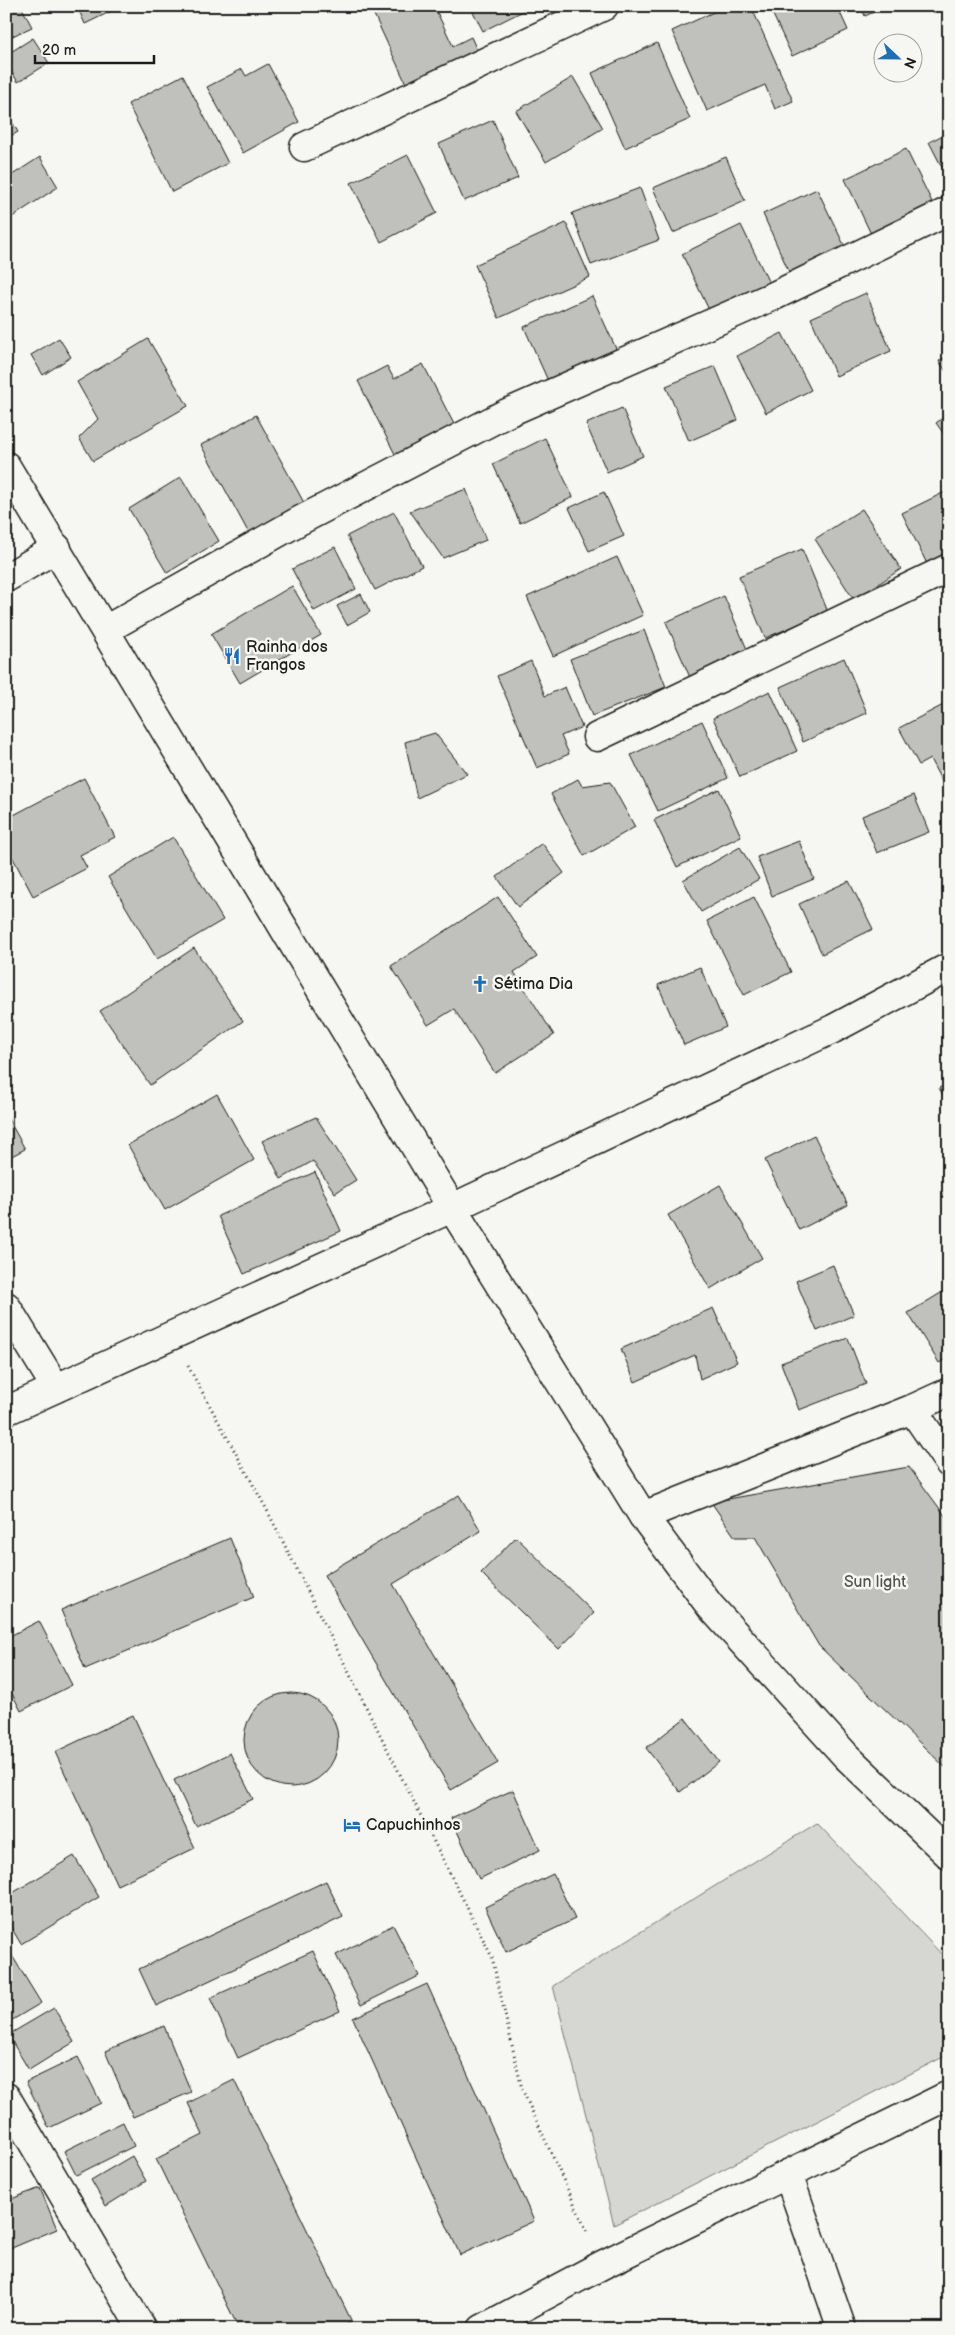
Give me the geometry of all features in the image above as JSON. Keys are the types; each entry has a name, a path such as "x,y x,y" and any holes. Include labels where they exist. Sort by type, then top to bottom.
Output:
{"street":[{"path":"304,147 604,6"},
{"path":"105,630 299,522 507,413 776,295 949,211"},
{"path":"6,466 452,1208 643,1516 710,1606 847,1757 949,1855"},
{"path":"6,578 57,548"},
{"path":"597,737 949,568"},
{"path":"6,1411 452,1208 833,1029 949,968"},
{"path":"6,1306 56,1388"},
{"path":"643,1516 912,1409 949,1392"},
{"path":"912,1409 949,1464"},
{"path":"482,2329 602,2265 949,2095"},
{"path":"6,2097 142,2329"},
{"path":"788,2174 842,2329"}],"path":[{"path":"172,1337 267,1510 492,1957 522,2089 602,2265"}],"shaded area":[{"path":"817,1823 949,1962 949,2054 614,2225 553,1986"}],"building":[{"path":"6,6 21,6 32,27 6,39"},
{"path":"77,6 122,6 85,24"},
{"path":"370,6 434,6 453,46 471,37 480,57 409,90"},
{"path":"470,6 533,6 483,31"},
{"path":"727,6 751,6 793,101 775,109 765,85 707,111 672,31"},
{"path":"769,6 837,6 848,30 792,56"},
{"path":"861,6 887,6 865,16"},
{"path":"33,38 49,63 18,82 6,63 6,55"},
{"path":"657,43 690,119 625,148 592,73"},
{"path":"268,64 299,122 243,153 207,87 242,69 246,76"},
{"path":"183,75 228,163 172,192 128,104"},
{"path":"573,77 603,128 546,162 516,111"},
{"path":"6,112 18,132 6,139"},
{"path":"493,120 518,178 464,201 439,144"},
{"path":"949,132 949,181 929,142"},
{"path":"906,149 933,204 871,234 845,179"},
{"path":"408,155 437,213 381,242 351,183"},
{"path":"40,157 58,187 6,221 6,179"},
{"path":"726,157 745,201 673,233 653,188"},
{"path":"640,188 659,240 591,265 572,213"},
{"path":"817,189 845,247 790,274 763,214"},
{"path":"566,223 590,277 499,318 475,265"},
{"path":"741,225 770,285 711,314 682,254"},
{"path":"866,293 891,351 836,376 811,318"},
{"path":"592,296 618,353 549,383 524,327"},
{"path":"782,333 811,390 766,413 737,356"},
{"path":"59,338 71,357 43,375 31,355"},
{"path":"148,339 188,406 93,461 79,438 98,419 77,382"},
{"path":"949,355 949,376 939,361"},
{"path":"423,364 457,430 398,460 358,381 387,366 394,379"},
{"path":"715,366 738,420 689,441 666,386"},
{"path":"622,408 643,456 607,472 586,424"},
{"path":"949,413 949,441 936,423"},
{"path":"256,415 308,510 253,541 201,445"},
{"path":"545,438 573,497 520,523 493,464"},
{"path":"181,477 219,541 167,573 129,509"},
{"path":"466,489 486,540 443,558 410,511"},
{"path":"949,490 949,561 930,570 902,513"},
{"path":"604,492 624,536 589,551 569,508"},
{"path":"862,509 901,569 854,600 815,539"},
{"path":"394,512 422,566 375,590 347,536"},
{"path":"335,547 356,589 314,611 292,569"},
{"path":"802,549 828,612 765,638 739,576"},
{"path":"617,557 643,615 553,656 527,597"},
{"path":"292,586 321,635 240,683 211,634"},
{"path":"361,594 370,612 347,625 337,606"},
{"path":"724,596 750,656 692,682 666,622"},
{"path":"644,630 666,687 592,716 570,659"},
{"path":"844,658 867,713 803,742 780,687"},
{"path":"531,661 545,696 565,687 582,727 561,736 569,754 537,768 497,676"},
{"path":"770,691 797,751 740,777 713,718"},
{"path":"949,702 949,795 930,759 919,765 899,728"},
{"path":"702,721 728,778 658,811 631,755"},
{"path":"435,733 467,774 417,798 405,742"},
{"path":"84,778 115,837 80,855 87,868 33,896 6,845 6,819"},
{"path":"578,779 582,786 610,782 635,827 584,856 551,794"},
{"path":"719,789 741,836 677,867 654,820"},
{"path":"914,795 929,832 877,853 862,816"},
{"path":"173,837 223,920 157,959 108,877"},
{"path":"799,841 814,879 772,896 757,857"},
{"path":"542,843 564,873 518,907 497,877"},
{"path":"740,847 759,879 701,912 683,880"},
{"path":"849,881 873,929 822,954 799,904"},
{"path":"498,897 537,957 514,972 554,1035 495,1073 454,1009 428,1025 391,966"},
{"path":"754,897 791,972 744,995 707,921"},
{"path":"194,948 243,1021 150,1085 100,1011"},
{"path":"700,967 726,1027 684,1045 658,985"},
{"path":"949,1083 949,1105 939,1088"},
{"path":"217,1094 254,1160 165,1210 128,1145"},
{"path":"6,1115 25,1149 6,1159"},
{"path":"316,1117 356,1180 335,1193 313,1161 281,1179 262,1141"},
{"path":"814,1135 848,1205 799,1230 765,1160"},
{"path":"315,1172 341,1231 244,1274 218,1216"},
{"path":"720,1185 762,1258 710,1289 668,1215"},
{"path":"833,1265 854,1315 817,1331 796,1281"},
{"path":"949,1288 949,1357 939,1363 908,1313"},
{"path":"713,1308 737,1362 700,1379 695,1355 635,1382 621,1349"},
{"path":"848,1338 866,1384 799,1410 781,1363"},
{"name":"Sun light","path":"909,1467 949,1521 949,1771 819,1646 755,1537 735,1537 711,1502"},
{"path":"459,1495 481,1531 393,1584 498,1763 451,1790 324,1575"},
{"path":"516,1537 594,1613 559,1649 481,1573"},
{"path":"230,1538 254,1597 85,1669 61,1610"},
{"path":"39,1621 72,1685 21,1711 6,1682 6,1638"},
{"path":"291,1693 309,1697 324,1707 334,1722 338,1740 334,1758 324,1773 309,1783 291,1787 273,1783 258,1773 248,1758 244,1740 248,1722 258,1707 273,1697"},
{"path":"133,1715 195,1848 117,1885 55,1752"},
{"path":"685,1718 719,1762 680,1792 646,1748"},
{"path":"230,1753 253,1799 196,1826 174,1780"},
{"path":"513,1790 540,1850 479,1879 451,1818"},
{"path":"74,1856 99,1897 21,1944 6,1919 6,1897"},
{"path":"553,1874 575,1919 506,1952 485,1907"},
{"path":"326,1881 343,1917 156,2006 139,1969"},
{"path":"393,1925 419,1976 361,2005 336,1955"},
{"path":"313,1951 340,2011 238,2058 210,1998"},
{"path":"11,1954 41,2003 9,2022 6,2018 6,1957"},
{"path":"427,1984 534,2221 460,2255 353,2018"},
{"path":"54,2008 74,2042 29,2070 8,2035"},
{"path":"164,2026 191,2092 133,2117 105,2051"},
{"path":"78,2057 101,2103 49,2128 26,2082"},
{"path":"234,2080 352,2322 338,2329 239,2329 156,2159 203,2135 188,2103"},
{"path":"123,2122 134,2146 76,2175 64,2151"},
{"path":"132,2156 146,2181 106,2206 91,2180"},
{"path":"40,2188 57,2229 7,2250 6,2201"}],"place":[{"name":"Rainha dos Frangos","path":"232,656"},
{"name":"Sétima Dia","path":"480,984"},
{"name":"Capuchinhos","path":"352,1825"}]}
